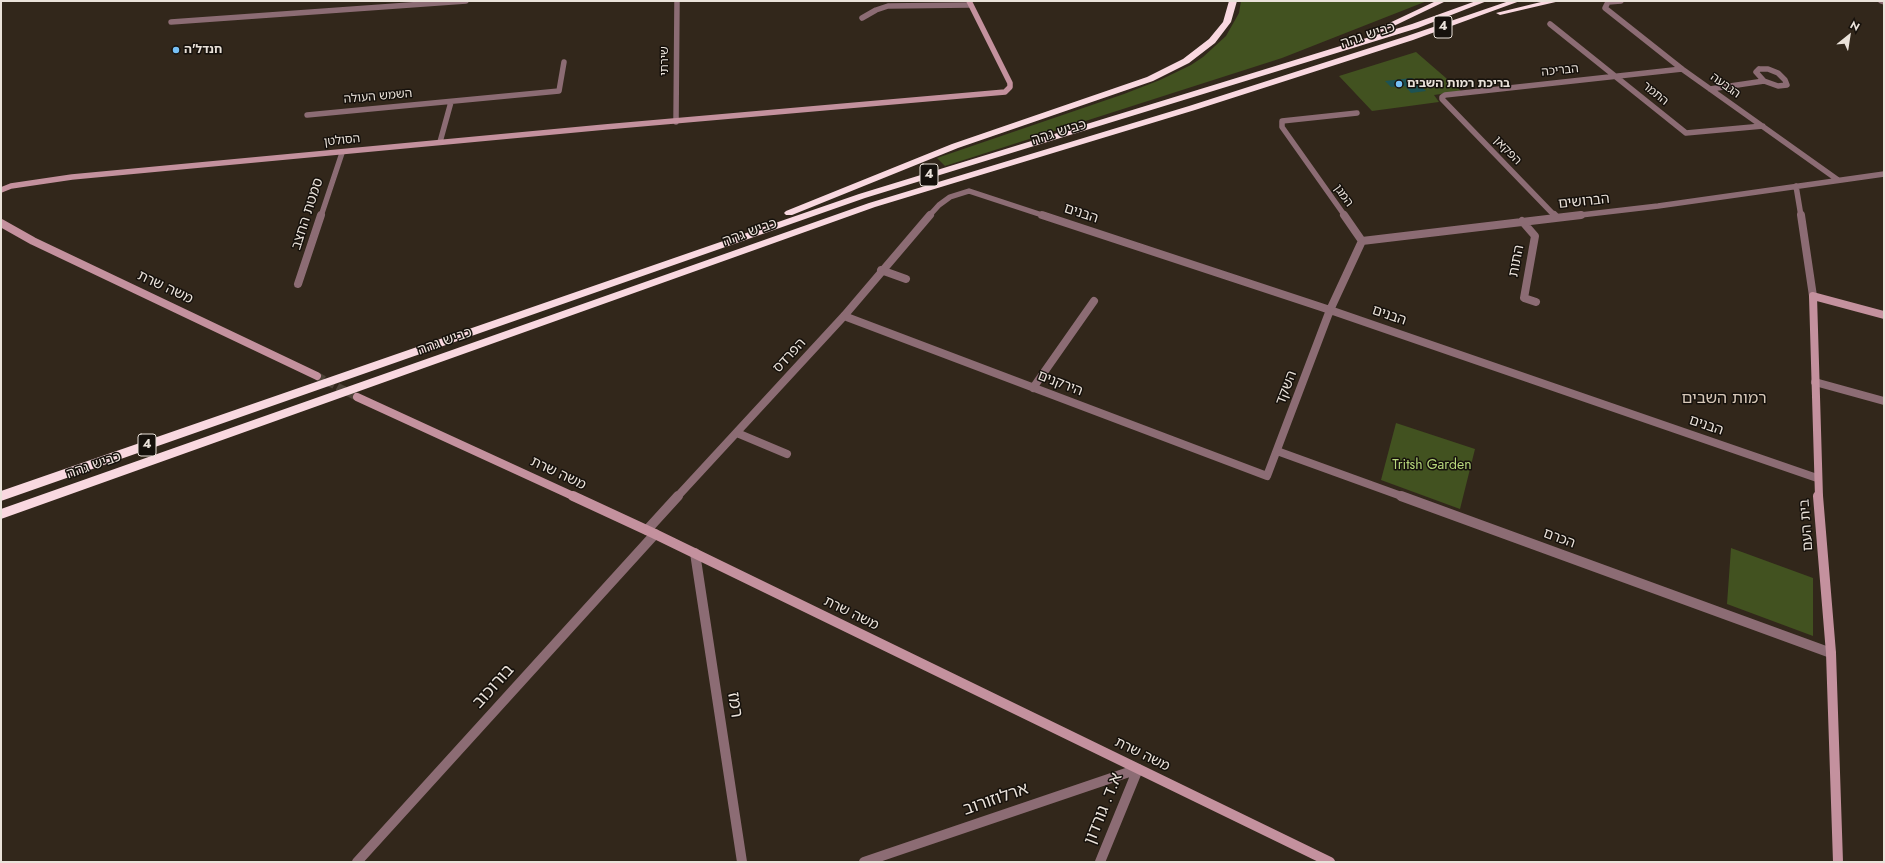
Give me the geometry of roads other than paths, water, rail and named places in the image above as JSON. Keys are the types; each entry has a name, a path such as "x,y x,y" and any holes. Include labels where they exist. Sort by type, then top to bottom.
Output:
{"highway":[{"path":"652,269 955,146 1150,79 1186,61 1212,41 1227,22 1233,1"},
{"path":"1281,68 1362,37 1442,1"},
{"name":"כביש גהה","path":"1,496 862,196 1415,26 1483,1"},
{"name":"כביש גהה","path":"1,514 323,402 872,205 1192,108 1410,38 1516,1"},
{"path":"1475,16 1501,13 1556,1"}],"street":[{"path":"171,22 466,1"},
{"name":"שירתי","path":"676,122 677,1"},
{"name":"הגבעה","path":"1621,1 1606,4 1605,8 1608,12 1682,69 1838,180"},
{"path":"862,18 876,10 888,6 970,3"},
{"name":"הסולטן","path":"1,190 11,186 72,177 440,142 1005,92 1010,87 1010,83 970,3"},
{"name":"התמר","path":"1550,24 1686,133 1763,126"},
{"name":"השמש העולה","path":"307,115 559,91 564,62"},
{"path":"1710,89 1764,81 1778,86 1787,85 1785,80 1778,73 1768,69 1759,68 1756,72 1764,81"},
{"name":"הבריכה","path":"1442,99 1445,95 1682,69"},
{"name":"הפקאן","path":"1442,99 1556,217"},
{"path":"440,142 451,102"},
{"name":"המגן","path":"1357,113 1282,121 1282,127 1307,165 1362,240"},
{"name":"סמטת החצב","path":"298,284 342,152"},
{"name":"הברושים","path":"1362,240 1658,206 1884,174"},
{"name":"בית העם","path":"1796,186 1813,296 1818,478 1831,653 1838,862"},
{"name":"הבנים","path":"950,196 969,191 979,193 1330,310 1818,478"},
{"name":"הפרדס","path":"651,532 737,433 844,316 881,270 939,205 950,196"},
{"name":"התות","path":"1522,221 1535,236 1524,298 1536,302"},
{"name":"משה שרת","path":"1,223 38,243 317,376"},
{"path":"1330,310 1362,240"},
{"path":"881,270 906,279"},
{"path":"1813,296 1884,315"},
{"path":"1033,388 1094,301"},
{"name":"השקד","path":"1267,476 1330,310"},
{"name":"הירקנים","path":"844,316 1267,476"},
{"path":"1815,382 1884,401"},
{"name":"משה שרת","path":"357,397 695,553 1330,862"},
{"path":"737,433 787,454"},
{"name":"הכרם","path":"1277,451 1831,653"},
{"name":"בורוכוב","path":"357,862 651,532"},
{"name":"רמז","path":"695,553 742,862"},
{"name":"ארלוזורוב","path":"864,862 1138,769"},
{"name":"א.ד. גורדון","path":"1100,862 1138,769"}],"water":[{"path":"1412,78 1426,91 1411,93 1405,86 1391,87 1385,81"}],"tunnel":[{"path":"317,376 357,397"}],"place":[{"name":"חנדל'ה","path":"176,50"},
{"name":"בריכת רמות השבים","path":"1399,84"}],"district":[{"name":"רמות השבים","path":"1724,399"}],"park label":[{"name":"Tritsh Garden","path":"1432,466"}]}
